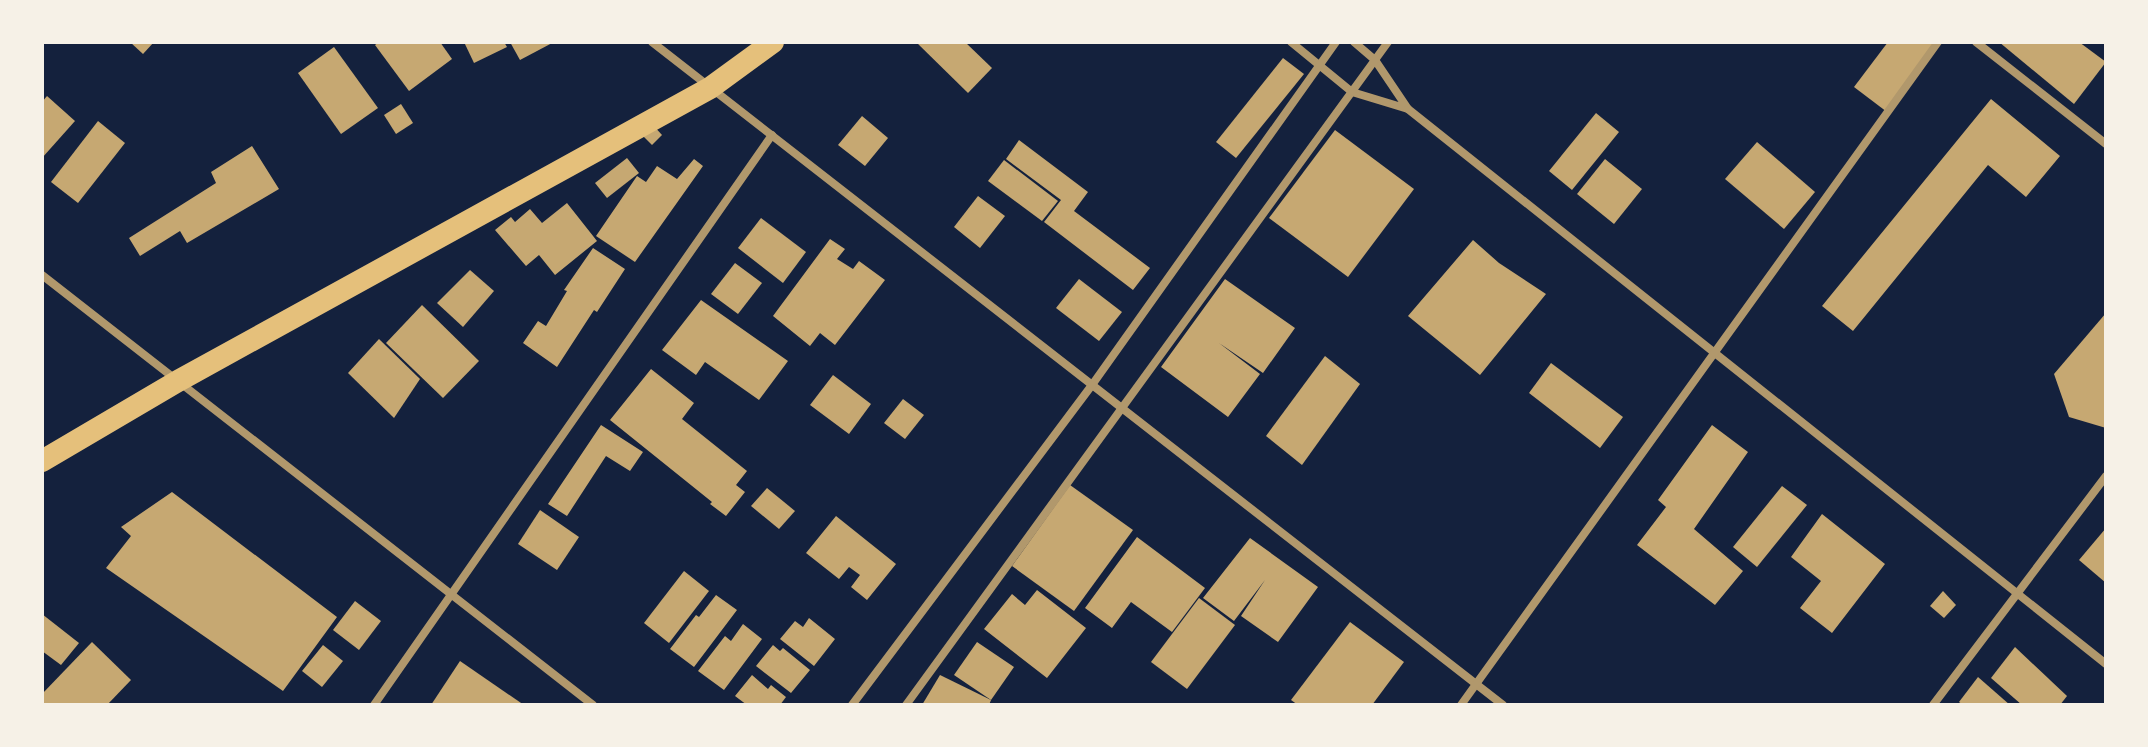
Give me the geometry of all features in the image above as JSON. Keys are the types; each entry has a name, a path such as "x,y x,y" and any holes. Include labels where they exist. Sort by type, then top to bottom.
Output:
{"highway":[{"path":"42,461 178,381 710,88 773,42"}],"street":[{"path":"652,42 1503,705"},
{"path":"1291,42 1352,92 1408,109"},
{"path":"852,705 1092,385 1336,42"},
{"path":"1354,42 1375,60 1408,109 2106,664"},
{"path":"906,705 1388,42"},
{"path":"1461,705 1938,42"},
{"path":"1976,42 2106,144"},
{"path":"374,705 772,135"},
{"path":"42,275 593,705"},
{"path":"1933,705 2106,476"}],"building":[{"path":"130,42 154,42 143,54"},
{"path":"379,42 440,42 452,59 409,91 375,45"},
{"path":"464,42 504,42 507,47 474,63"},
{"path":"510,42 554,42 520,60"},
{"path":"916,42 965,42 992,68 968,93"},
{"path":"1888,42 1935,42 1887,112 1854,87"},
{"path":"1999,42 2079,42 2106,62 2074,104"},
{"path":"334,47 378,108 341,134 298,73"},
{"path":"1283,58 1304,74 1236,158 1216,142"},
{"path":"47,96 75,121 42,158 42,102"},
{"path":"1991,99 2060,156 2026,197 1988,165 1853,331 1822,306"},
{"path":"401,104 413,123 396,134 384,115"},
{"path":"1596,113 1619,132 1572,190 1549,171"},
{"path":"862,116 888,138 865,166 838,145"},
{"path":"98,121 125,143 78,203 51,182"},
{"path":"653,125 662,135 652,145 642,135"},
{"path":"1335,130 1414,189 1348,277 1269,218"},
{"path":"1019,140 1088,192 1074,211 1150,268 1133,290 1044,222 1061,200 1006,159"},
{"path":"1757,142 1815,192 1784,229 1725,179"},
{"path":"252,146 279,189 187,243 180,231 140,256 129,238 216,183 211,172"},
{"path":"627,158 639,173 607,198 595,183"},
{"path":"694,159 703,166 635,262 596,236 637,176 646,182 657,166 677,179"},
{"path":"1605,159 1642,189 1614,224 1577,194"},
{"path":"1004,160 1058,201 1042,221 988,181"},
{"path":"978,196 1005,216 980,248 954,227"},
{"path":"567,203 597,241 555,275 539,255 526,266 495,230 511,217 515,222 530,209 542,223"},
{"path":"761,218 806,252 783,283 738,248"},
{"path":"830,239 845,249 837,259 853,269 859,261 885,280 835,345 820,333 810,346 773,316"},
{"path":"1473,240 1499,263 1546,294 1480,375 1408,316"},
{"path":"593,248 625,269 557,367 523,343 538,321 546,326 567,291 564,290"},
{"path":"735,263 762,283 738,314 711,294"},
{"path":"470,270 494,291 463,327 437,303"},
{"path":"1079,279 1122,312 1099,341 1056,308"},
{"path":"1225,279 1295,328 1263,373 1219,343 1260,374 1228,417 1161,367"},
{"path":"701,300 788,361 759,400 705,362 696,375 662,350"},
{"path":"422,305 479,361 443,398 386,343"},
{"path":"2106,313 2106,428 2069,417 2054,374"},
{"path":"379,339 420,379 394,418 348,373"},
{"path":"1325,356 1360,384 1302,465 1266,436"},
{"path":"1551,363 1623,417 1600,448 1529,393"},
{"path":"651,369 694,403 682,419 747,471 736,485 745,492 726,516 610,420"},
{"path":"833,375 871,404 849,434 810,405"},
{"path":"903,399 924,415 905,439 884,423"},
{"path":"601,425 643,452 630,471 606,456 567,516 548,504"},
{"path":"1712,425 1748,452 1694,529 1743,571 1715,605 1637,545 1666,507 1658,500"},
{"path":"1070,485 1133,530 1074,611 1012,566"},
{"path":"1782,486 1807,505 1757,567 1733,547"},
{"path":"767,488 795,511 779,529 751,506"},
{"path":"172,492 337,617 283,691 106,568 131,536 121,527"},
{"path":"540,510 579,537 557,570 518,544"},
{"path":"1822,514 1885,564 1832,633 1800,608 1821,581 1791,557"},
{"path":"836,516 896,564 867,600 851,587 860,575 849,567 839,579 806,553"},
{"path":"2106,528 2106,583 2079,560"},
{"path":"1137,537 1205,588 1172,632 1131,602 1112,628 1085,608"},
{"path":"1250,538 1318,587 1278,642 1241,616 1265,580 1234,621 1203,598"},
{"path":"684,571 709,591 669,643 644,623"},
{"path":"1037,590 1086,628 1047,678 984,629 1012,594 1025,605"},
{"path":"1943,591 1956,605 1944,618 1930,606"},
{"path":"716,595 737,610 694,667 670,649"},
{"path":"1199,598 1235,625 1187,689 1151,662"},
{"path":"355,601 381,621 359,650 333,630"},
{"path":"42,614 79,643 61,665 42,651"},
{"path":"809,618 835,639 814,666 780,639 795,621 803,627"},
{"path":"1350,622 1404,662 1372,705 1298,705 1291,700"},
{"path":"743,624 762,639 724,690 698,671 725,636 731,641"},
{"path":"92,642 131,680 107,705 42,705 42,694"},
{"path":"977,642 1014,667 991,700 954,675"},
{"path":"323,645 343,661 322,687 302,671"},
{"path":"773,645 780,651 783,648 810,670 791,693 756,666"},
{"path":"2015,647 2067,696 2060,705 2022,705 1991,678"},
{"path":"460,661 524,705 431,705"},
{"path":"752,675 768,689 771,685 786,697 780,705 747,705 735,696"},
{"path":"940,675 991,700 989,705 922,705"},
{"path":"1978,677 2010,705 1963,705 1959,702"}]}
